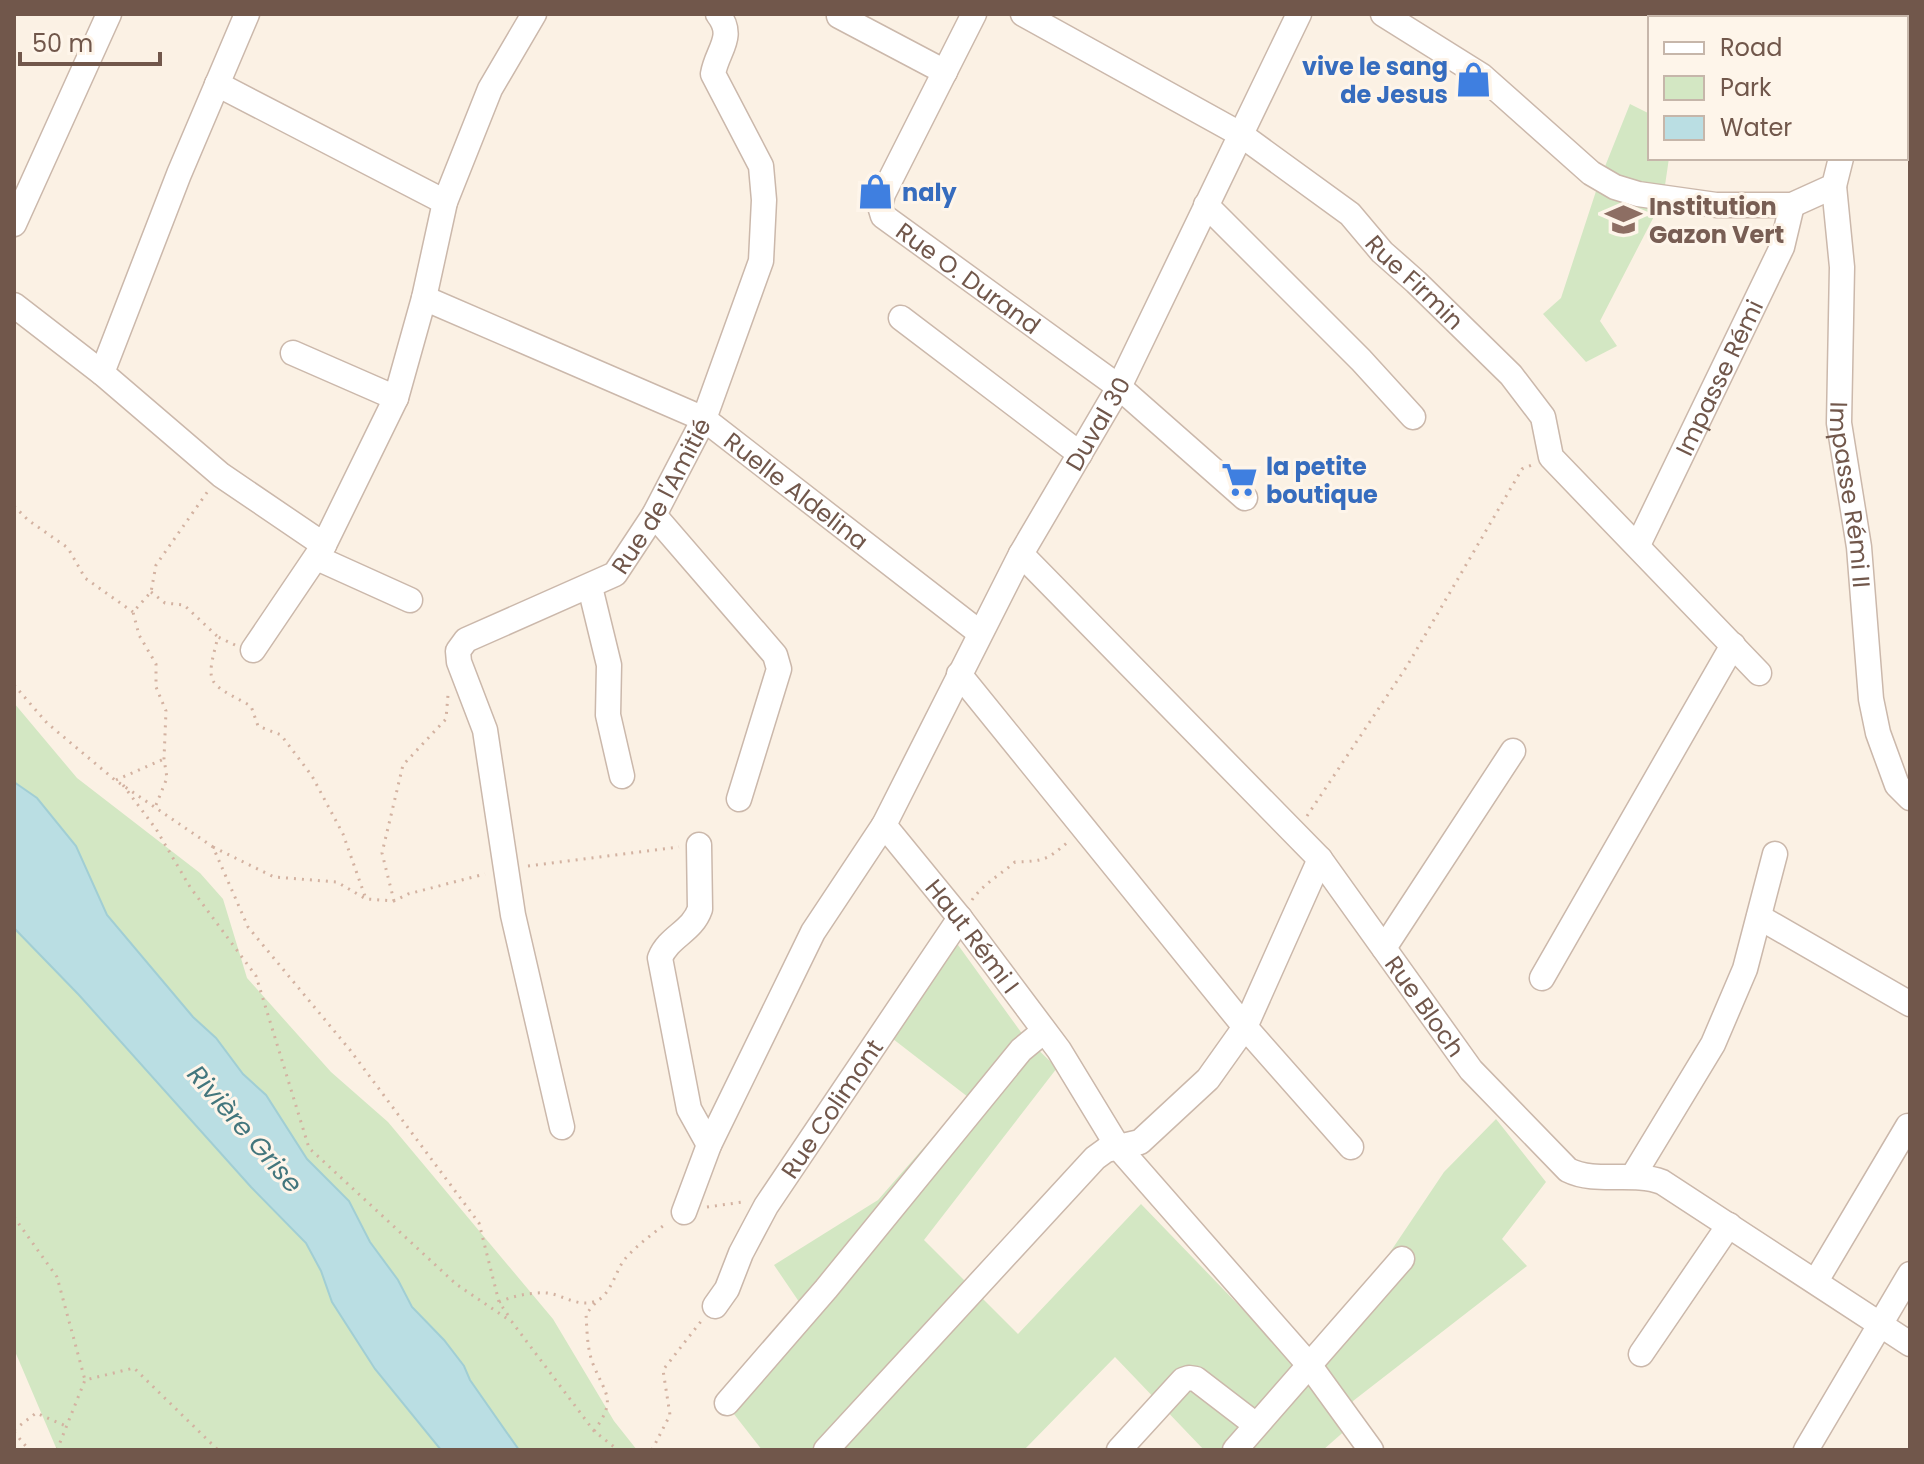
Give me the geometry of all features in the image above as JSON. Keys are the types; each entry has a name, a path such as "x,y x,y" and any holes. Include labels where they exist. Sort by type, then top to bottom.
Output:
{"street":[{"path":"14,224 109,14"},
{"path":"102,373 179,174 247,14"},
{"path":"253,650 320,551 396,398 424,298 445,202 490,89 534,14"},
{"name":"Rue O. Durand","path":"974,14 883,194 880,206 883,216 1119,387"},
{"name":"Rue Firmin","path":"1023,14 1240,134 1350,214 1382,252 1511,375 1543,417 1551,457"},
{"name":"Duval 30","path":"684,1212 709,1145 813,932 884,825 1021,554 1119,387 1299,14"},
{"path":"1383,14 1482,76 1591,173 1615,187 1638,194 1716,205 1792,205 1834,186"},
{"name":"Rue de l'Amitié","path":"459,662 458,651 466,640 615,574 654,515 704,419 761,261 764,200 761,166 713,74 714,63 727,35 720,16"},
{"path":"839,16 945,72"},
{"path":"217,84 445,202"},
{"name":"Impasse Rémi II","path":"1840,160 1834,186 1842,267 1839,423 1859,547 1871,699 1878,733 1897,785 1909,797"},
{"path":"1206,205 1361,360 1413,417"},
{"name":"Impasse Rémi","path":"1638,545 1782,247 1792,205"},
{"name":"Ruelle Aldelina","path":"424,298 704,419 980,633"},
{"path":"14,305 102,373 221,475 320,551 410,600"},
{"path":"901,318 1080,454"},
{"path":"293,353 396,398"},
{"path":"1119,387 1245,498"},
{"path":"1551,457 1759,673"},
{"path":"654,515 775,655 778,663 779,669 739,799"},
{"name":"Rue Bloch","path":"1021,554 1320,859 1471,1070 1568,1170 1583,1175 1633,1176 1662,1182 1910,1344"},
{"path":"590,587 609,665 608,715 622,776"},
{"path":"1542,978 1733,645"},
{"path":"459,662 485,730 505,869 522,959 562,1127"},
{"path":"959,674 1245,1027 1351,1147"},
{"path":"1384,948 1513,751"},
{"name":"Haut Rémi I","path":"884,825 960,918 1051,1041 1118,1147 1310,1366 1371,1450"},
{"path":"699,845 700,909 691,927 671,940 660,958 689,1109 709,1145"},
{"path":"1633,1176 1713,1044 1745,969 1775,854"},
{"path":"826,1450 1095,1158 1106,1150 1140,1142 1152,1134 1208,1079 1245,1027 1320,859"},
{"path":"1759,917 1910,1004"},
{"name":"Rue Colimont","path":"715,1306 727,1289 741,1253 766,1206 960,918"},
{"path":"727,1403 826,1289 1013,1059 1051,1041"},
{"path":"1816,1281 1908,1126"},
{"path":"1641,1354 1729,1225"},
{"path":"1235,1450 1402,1259"},
{"path":"1806,1450 1910,1274"},
{"path":"1119,1450 1183,1380 1189,1378 1196,1379 1256,1425"}],"path":[{"path":"1295,834 1407,666 1522,469 1551,457"},
{"path":"133,612 151,592 156,565 221,475"},
{"path":"14,506 28,520 68,548 85,578 133,612 139,635 156,664 156,687 166,711 164,759 167,778 155,807"},
{"path":"151,592 165,603 184,605 218,637 253,650"},
{"path":"218,637 208,673 215,687 251,706 258,726 281,735 312,776 343,834 366,899"},
{"path":"394,901 382,853 403,765 446,719 451,675 459,662"},
{"path":"14,685 47,723 115,780 213,847 274,877 337,882 366,899 394,901 408,894 505,869 699,845"},
{"path":"115,780 164,759"},
{"path":"123,785 156,829 190,887 256,976 309,1148 456,1284 512,1322"},
{"path":"960,918 982,886 991,883 1015,862 1053,857 1067,842 1087,831"},
{"path":"213,847 248,927 350,1050 479,1223 499,1302 512,1322 594,1431 618,1450"},
{"path":"594,1431 607,1413 609,1395 592,1361 586,1314 604,1295 625,1260 650,1235 684,1212 736,1201 766,1206"},
{"path":"14,1217 57,1277 85,1380 57,1450"},
{"path":"499,1302 513,1296 549,1293 574,1302 597,1301"},
{"path":"652,1450 670,1415 663,1370 715,1306"},
{"path":"85,1380 134,1368 218,1450"},
{"path":"29,1450 14,1431 36,1413 66,1426"}],"green space":[{"path":"1630,104 1648,113 1648,160 1669,160 1663,199 1600,321 1617,346 1586,362 1543,314 1561,298 1600,179"},
{"path":"14,703 77,778 200,873 223,899 247,978 331,1072 388,1122 553,1319 614,1421 637,1450 519,1450 470,1380 464,1366 412,1307 398,1280 370,1242 349,1201 307,1159 266,1095 243,1074 216,1038 193,1017 107,915 76,846 37,798 14,782"},
{"path":"14,928 306,1243 321,1271 332,1302 375,1369 441,1450 57,1450 14,1349"},
{"path":"953,938 1023,1035 1057,1068 924,1240 1018,1334 1141,1204 1307,1376 1444,1172 1496,1119 1546,1182 1502,1239 1527,1266 1353,1401 1348,1428 1323,1450 1204,1450 1115,1357 1024,1450 762,1450 730,1409 808,1315 774,1265 878,1200 968,1097 884,1032"}],"water":[{"name":"Rivière Grise","path":"14,782 37,798 76,846 107,915 193,1017 216,1038 243,1074 266,1095 307,1159 349,1201 370,1242 398,1280 412,1307 464,1366 470,1380 519,1450 441,1450 375,1369 332,1302 321,1271 306,1243 14,928"}],"place":[{"name":"vive le sang de Jesus","path":"1474,80"},
{"name":"naly","path":"876,192"},
{"name":"Institution Gazon Vert","path":"1623,220"},
{"name":"la petite boutique","path":"1240,480"}]}
